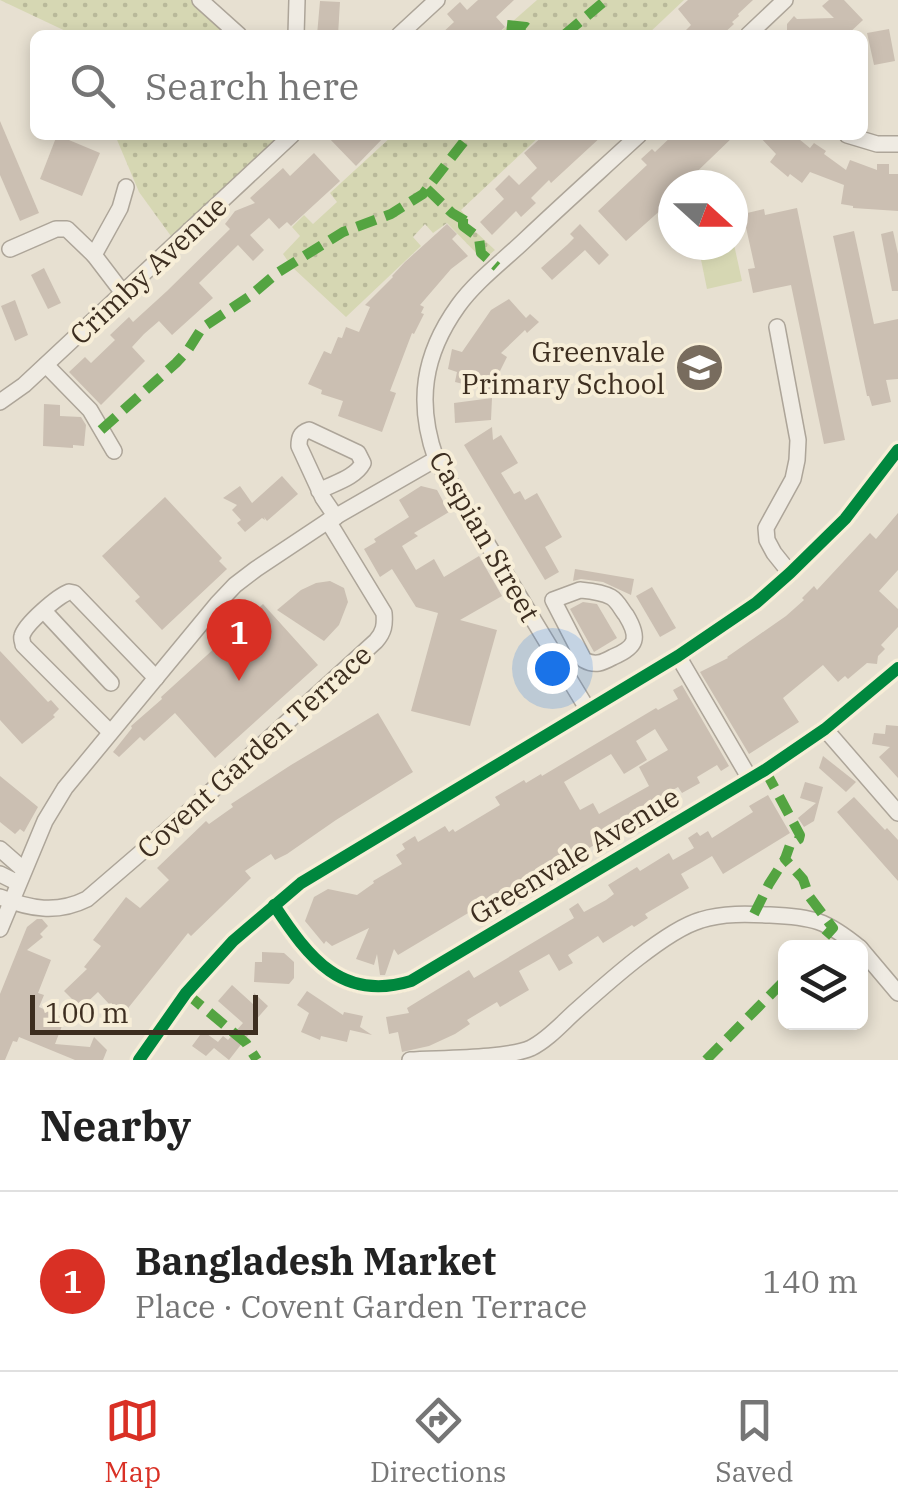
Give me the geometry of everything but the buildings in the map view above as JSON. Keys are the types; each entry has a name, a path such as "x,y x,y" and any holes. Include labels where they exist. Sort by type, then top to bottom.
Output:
{"street":[{"path":"200,0 233,30"},
{"path":"296,0 296,30"},
{"path":"405,30 437,0"},
{"path":"753,30 785,0"},
{"name":"Crimby Avenue","path":"0,402 24,386 287,140"},
{"name":"Caspian Street","path":"588,710 436,459 428,438 424,388 436,344 460,303 634,140"},
{"path":"864,140 898,144"},
{"path":"94,255 120,208 126,186"},
{"path":"10,248 56,229 67,229 94,255 123,293"},
{"path":"777,328 798,440 797,460 793,479 766,528 767,540 790,573"},
{"path":"46,365 90,410 114,451"},
{"name":"Covent Garden Terrace","path":"6,899 51,910 72,907 87,899 194,807 382,634 384,613 332,519 298,446 303,432 309,430 358,453 363,462 350,476 319,491"},
{"path":"139,1060 186,993 233,942 301,883 678,656 756,603 845,519 898,450"},
{"path":"0,929 6,899 65,788 216,604 256,569 332,519 436,459"},
{"path":"529,612 553,600 580,590 607,594 632,626 632,645 613,658 588,663 553,600"},
{"path":"110,732 23,644 23,633 60,595 69,592 156,678"},
{"path":"44,611 111,683"},
{"path":"678,656 750,780"},
{"name":"Greenvale Avenue","path":"274,905 314,956 344,981 377,988 411,980 750,780 825,729 898,668"},
{"path":"825,729 898,812"},
{"path":"0,849 21,876"},
{"path":"0,874 21,876"},
{"path":"410,1060 514,1054 532,1047 616,976 666,938 699,920 748,914 804,916 819,920 848,940"},
{"path":"868,957 898,993"}],"green space":[{"path":"0,0 198,0 231,30 63,30"},
{"path":"537,0 684,0 652,30 503,30"},
{"path":"117,140 288,140 176,243 139,192"},
{"path":"388,140 536,140 461,210 469,220 465,225 495,250 483,260 447,223 433,233 425,224 413,237 421,246 346,317 283,254 300,236 292,227 304,215 313,224 337,202 330,193"},
{"path":"701,260 737,260 742,281 707,289"}],"marked path":[{"path":"570,30 606,0"},
{"path":"507,25 530,30"},
{"path":"101,430 176,363 202,328 277,273 343,232 391,214 423,194 465,140"},
{"path":"427,189 467,222"},
{"path":"463,219 463,226 479,238 481,253 497,267"},
{"path":"765,770 800,835 790,845 785,859 803,879 809,896 833,928 822,940"},
{"path":"754,914 785,859"},
{"path":"706,1060 778,987"},
{"path":"186,993 246,1043 257,1060"}],"cycle path":[{"path":"139,1060 186,993 233,941 301,883 678,656 756,603 845,519 898,450"},
{"path":"274,905 300,942 330,971 365,985 411,981 765,770 825,729 898,668"}],"place":[{"name":"Greenvale Primary School","path":"700,367"},
{"name":"Bangladesh Market","path":"239,681"}]}
